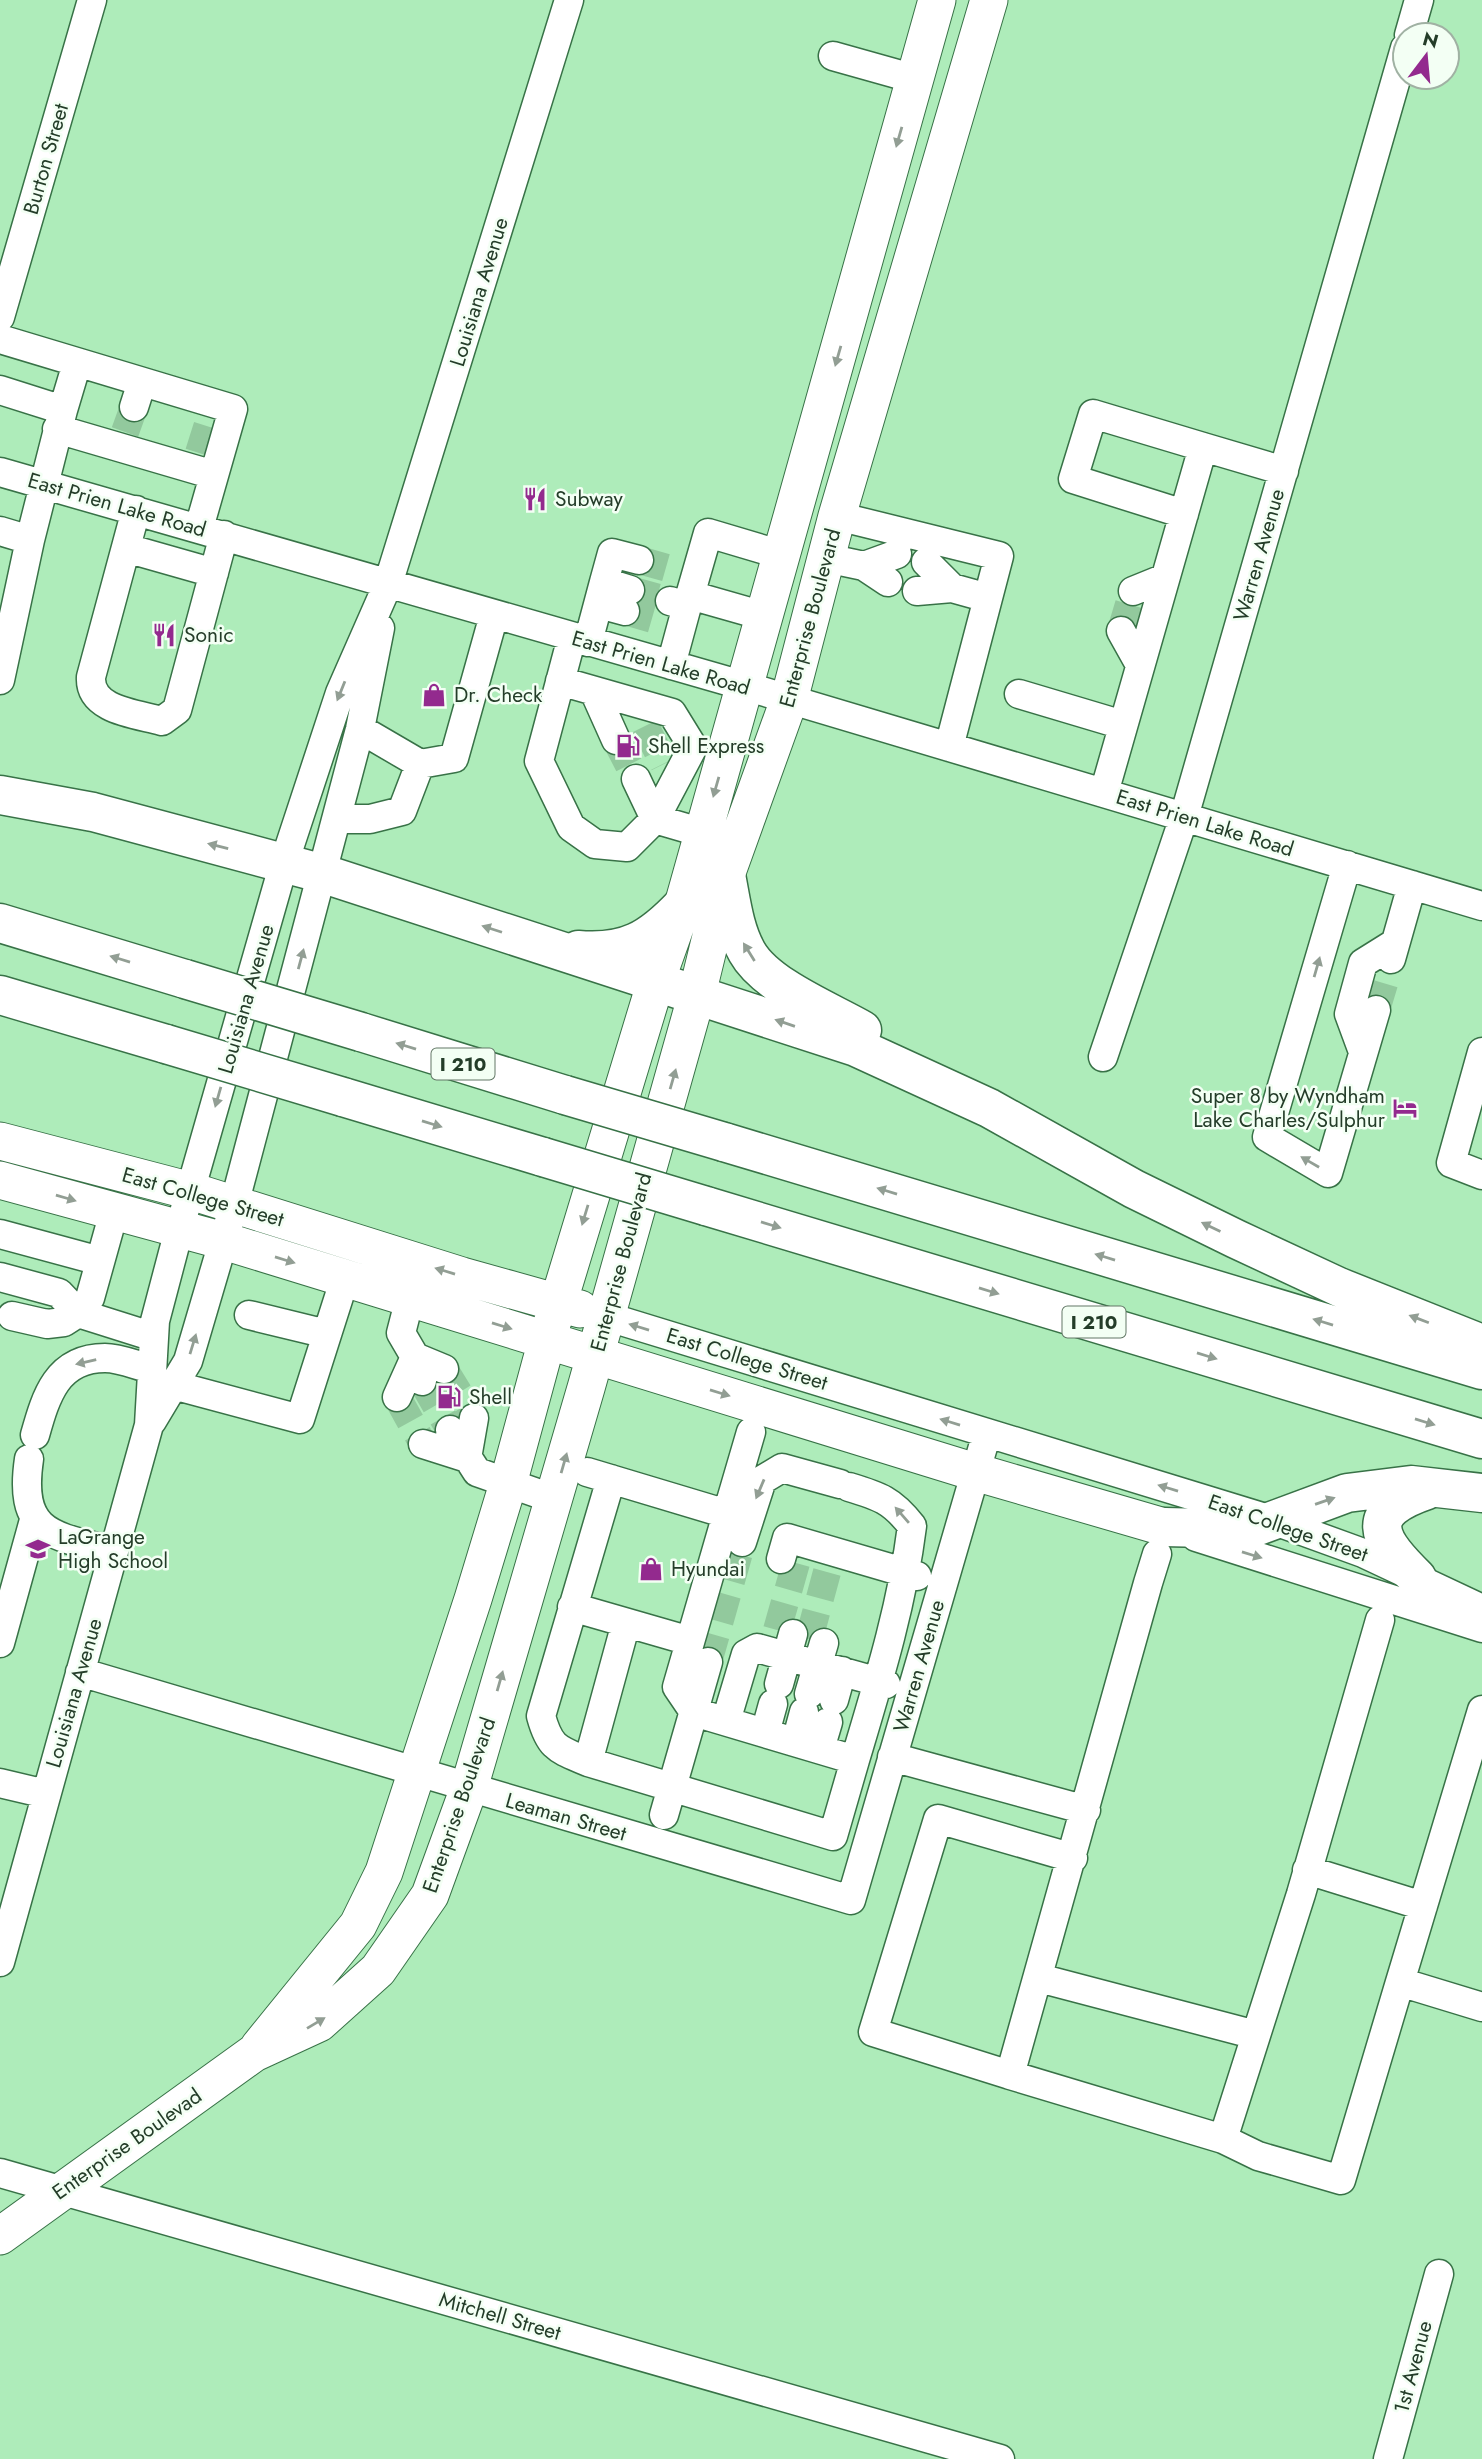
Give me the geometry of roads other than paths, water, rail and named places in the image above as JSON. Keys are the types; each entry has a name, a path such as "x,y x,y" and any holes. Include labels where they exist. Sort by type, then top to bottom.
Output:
{"highway":[{"path":"0,795 93,811 324,874 856,1046 989,1108 1134,1189 1236,1239 1339,1287 1482,1344"},
{"path":"726,875 739,934 748,955 764,972 793,992 915,1058 989,1108"},
{"path":"548,948 605,952 622,948 664,926 683,905"},
{"name":"I 210","path":"0,923 1482,1370"},
{"name":"I 210","path":"0,995 1482,1439"},
{"path":"1160,1541 1251,1529 1347,1493 1410,1485 1482,1493"},
{"path":"1417,1578 1397,1559 1380,1526 1387,1511 1404,1498 1436,1486"}],"main road":[{"name":"Enterprise Boulevard","path":"254,2053 358,1925 384,1872 508,1484 558,1303 656,981 683,905 937,0"},
{"name":"Enterprise Boulevard","path":"254,2053 319,2023 378,1970 430,1895 469,1788 596,1354 697,994 726,875 789,701 837,516 989,0"},
{"path":"796,504 837,516"},
{"name":"East College Street","path":"0,1141 191,1191 462,1276 605,1316"},
{"name":"East College Street","path":"0,1180 224,1241 596,1354 975,1472 1160,1541"},
{"name":"Enterprise Boulevad","path":"0,2236 254,2053"}],"street":[{"name":"Burton Street","path":"0,317 92,0"},
{"name":"Louisiana Avenue","path":"163,1377 188,1361 224,1241 338,819 360,729 388,584 569,0"},
{"path":"1413,21 1419,0"},
{"path":"834,56 915,79"},
{"name":"Warren Avenue","path":"1103,1057 1184,817 1393,91"},
{"path":"0,339 77,363 131,417 202,466"},
{"path":"0,680 43,485 77,363"},
{"path":"0,390 60,419 131,417 233,409 202,466 212,532 214,573 177,710 162,721 111,707 98,700 90,688 136,510"},
{"path":"1184,514 1073,479 1093,414 1284,471"},
{"path":"1104,793 1203,447"},
{"name":"East Prien Lake Road","path":"0,472 745,686 1412,885 1481,902"},
{"path":"837,516 999,556 949,747"},
{"path":"0,531 30,540"},
{"path":"671,665 681,600 708,533 782,555"},
{"path":"126,548 214,573"},
{"path":"561,681 594,691 639,714 672,713 693,747 668,774 654,819 627,847 595,844 571,827 539,761 561,681 580,639 615,597 612,553 639,560"},
{"path":"864,566 897,554"},
{"path":"826,558 864,566 888,582"},
{"path":"926,562 952,588"},
{"path":"1133,590 1165,578"},
{"name":"Louisiana Avenue","path":"0,1962 163,1377 154,1337 155,1321 179,1230 284,863 340,693 388,584"},
{"path":"917,591 952,588 988,598"},
{"path":"681,600 764,616"},
{"path":"360,729 420,764 454,758 494,615"},
{"path":"1121,631 1140,665"},
{"path":"594,691 616,740"},
{"path":"1019,694 1123,725"},
{"path":"338,819 370,819 402,811 420,764"},
{"path":"636,779 654,819 703,833"},
{"path":"1347,865 1267,1137 1328,1173 1376,1010"},
{"path":"1388,970 1412,885"},
{"path":"1363,1052 1349,1014 1363,963 1395,943"},
{"path":"1482,1052 1451,1163 1482,1175"},
{"path":"12,1316 47,1324 64,1322 78,1312 90,1298 114,1212"},
{"path":"0,1234 100,1261"},
{"path":"0,1277 59,1293 78,1312 154,1337"},
{"path":"0,1643 34,1520 26,1491 32,1447 44,1405 57,1379 78,1362 106,1358 300,1419 345,1278"},
{"path":"397,1397 427,1369 401,1333 410,1298"},
{"path":"249,1315 327,1334"},
{"name":"East College Street","path":"605,1316 1275,1521 1363,1553 1482,1609"},
{"path":"462,1424 467,1458 477,1472 554,1499"},
{"path":"751,1432 727,1514 699,1652 677,1688 694,1712 855,1760"},
{"name":"Warren Avenue","path":"851,1900 987,1433"},
{"path":"423,1444 467,1458"},
{"path":"727,1514 599,1475 572,1607 541,1716 547,1738 560,1750 588,1762 833,1836 855,1760 882,1683 911,1574 912,1526 898,1508 874,1494 782,1468 762,1480 742,1542"},
{"path":"34,1520 72,1541 114,1550"},
{"path":"1010,2075 1040,1978 1160,1541"},
{"name":"East College Street","path":"1160,1541 1482,1628"},
{"path":"818,1559 911,1574"},
{"path":"572,1607 626,1623 699,1652"},
{"path":"1223,2139 1307,1870 1380,1620"},
{"path":"588,1762 626,1623"},
{"path":"726,1721 746,1654 795,1648 882,1683"},
{"path":"765,1733 776,1694 795,1648"},
{"path":"795,1648 819,1707 808,1746"},
{"name":"Leaman Street","path":"80,1672 851,1900"},
{"path":"1073,1858 938,1819 873,2032 1223,2139 1258,2156 1340,2180 1482,1710"},
{"path":"664,1815 694,1712"},
{"path":"892,1757 1086,1810"},
{"path":"0,1783 46,1794"},
{"path":"1307,1870 1423,1906"},
{"path":"1040,1978 1256,2035"},
{"path":"1400,1982 1482,2007"},
{"name":"Mitchell Street","path":"0,2173 1000,2459"},
{"name":"1st Avenue","path":"1388,2459 1439,2274"}],"tunnel":[{"path":"125,432 134,407"},
{"path":"199,453 211,415"},
{"path":"639,560 678,571"},
{"path":"630,590 670,601"},
{"path":"1121,631 1133,591"},
{"path":"625,611 663,622"},
{"path":"645,726 664,764"},
{"path":"616,740 636,779"},
{"path":"1376,1010 1388,970"},
{"path":"444,1369 474,1418"},
{"path":"422,1381 450,1430"},
{"path":"397,1397 423,1444"},
{"path":"708,1662 742,1542"},
{"path":"777,1630 796,1563"},
{"path":"809,1639 827,1572"}],"place":[{"name":"Subway","path":"535,499"},
{"name":"Sonic","path":"164,635"},
{"name":"Dr. Check","path":"434,695"},
{"name":"Shell Express","path":"628,746"},
{"name":"Super 8 by Wyndham Lake Charles/Sulphur","path":"1405,1108"},
{"name":"Shell","path":"449,1397"},
{"name":"LaGrange High School","path":"38,1549"},
{"name":"Hyundai","path":"651,1569"}]}
